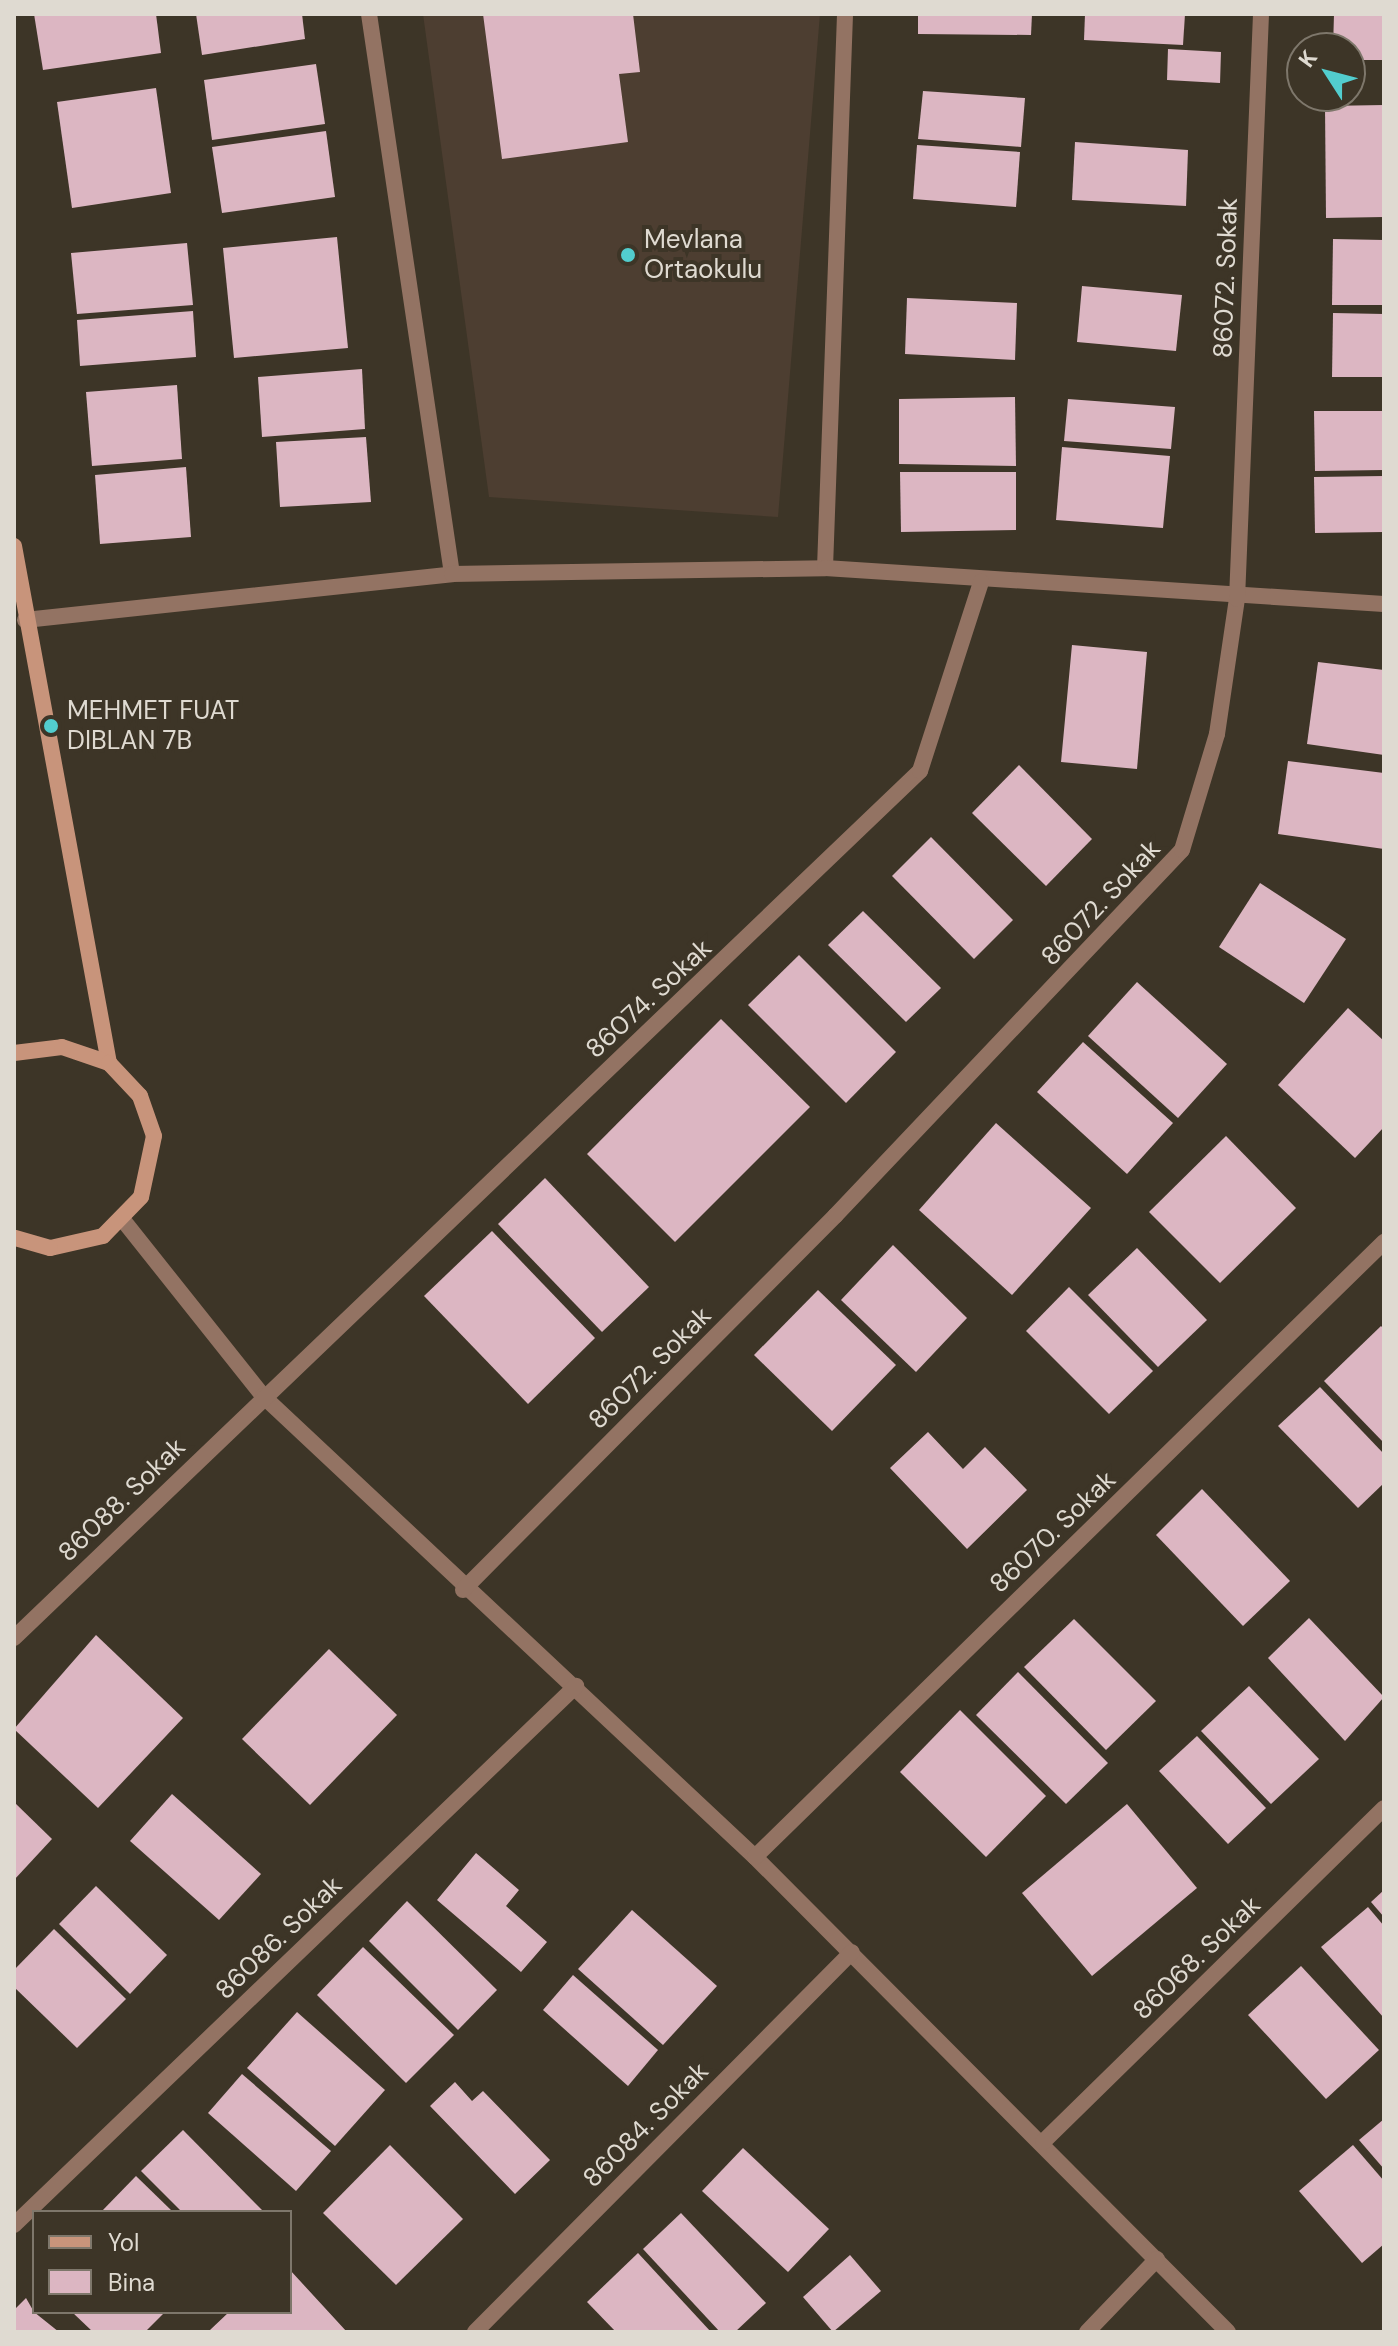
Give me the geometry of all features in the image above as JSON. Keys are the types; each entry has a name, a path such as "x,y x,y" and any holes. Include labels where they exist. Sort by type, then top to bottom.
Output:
{"main road":[{"path":"14,546 25,620 51,726 109,1063"},
{"path":"14,1053 62,1047 109,1063 140,1096 154,1136 150,1174 123,1220 76,1246 18,1245"}],"street":[{"path":"369,14 452,574"},
{"path":"825,568 845,14"},
{"name":"86072. Sokak","path":"463,1590 835,1216 1182,850 1217,734 1237,599 1261,14"},
{"path":"25,620 452,574 825,568 1237,599 1384,604"},
{"name":"86074. Sokak","path":"263,1396 920,771 981,582"},
{"path":"123,1220 263,1396 463,1590 576,1686 755,1857 1043,2142 1228,2332"},
{"name":"86070. Sokak","path":"755,1857 1383,1243"},
{"name":"86088. Sokak","path":"14,1638 263,1396"},
{"name":"86086. Sokak","path":"14,2225 576,1686"},
{"name":"86068. Sokak","path":"1043,2142 1384,1808"},
{"name":"86084. Sokak","path":"475,2332 852,1952"},
{"path":"1087,2332 1157,2259"}],"shaded area":[{"name":"Mevlana Ortaokulu","path":"423,14 820,14 778,517 489,497"}],"building":[{"path":"34,14 156,14 161,53 43,70"},
{"path":"196,14 302,14 305,39 202,55"},
{"path":"483,14 633,14 640,72 619,74 628,142 502,159"},
{"path":"918,14 1032,14 1031,35 918,34"},
{"path":"1085,14 1185,14 1183,45 1084,40"},
{"path":"1334,14 1384,14 1384,60 1366,60 1366,32 1333,32"},
{"path":"1168,49 1221,52 1220,83 1167,80"},
{"path":"316,64 325,124 212,140 204,80"},
{"path":"156,88 171,193 72,208 57,102"},
{"path":"923,91 1025,98 1021,147 918,139"},
{"path":"1366,105 1384,105 1384,217 1326,218 1325,112 1366,112"},
{"path":"326,131 335,197 222,213 212,147"},
{"path":"1075,142 1188,150 1186,206 1072,200"},
{"path":"917,145 1020,152 1016,207 913,199"},
{"path":"337,237 348,348 234,358 223,248"},
{"path":"1333,239 1384,240 1384,305 1332,305"},
{"path":"187,243 193,305 77,314 71,253"},
{"path":"1082,286 1182,295 1176,351 1077,342"},
{"path":"907,298 1017,303 1015,360 905,354"},
{"path":"193,311 196,357 80,366 77,320"},
{"path":"1333,313 1384,314 1384,377 1332,377"},
{"path":"362,369 365,429 262,437 258,377"},
{"path":"177,385 182,459 92,466 86,392"},
{"path":"1015,397 1016,466 899,464 899,399"},
{"path":"1068,399 1175,407 1171,449 1064,441"},
{"path":"1314,411 1384,411 1384,470 1315,471"},
{"path":"366,437 371,502 280,507 276,442"},
{"path":"1062,447 1170,456 1163,528 1056,520"},
{"path":"186,467 191,537 100,544 95,475"},
{"path":"900,472 1016,472 1016,530 901,532"},
{"path":"1384,476 1384,532 1315,533 1314,477"},
{"path":"1072,645 1147,652 1137,769 1061,762"},
{"path":"1318,662 1384,670 1384,755 1307,744"},
{"path":"1288,761 1384,773 1384,849 1278,834"},
{"path":"1019,765 1092,839 1046,886 972,813"},
{"path":"931,837 1013,920 974,959 892,876"},
{"path":"1260,883 1346,939 1304,1003 1219,947"},
{"path":"863,911 941,988 906,1022 828,945"},
{"path":"799,955 896,1052 846,1103 748,1005"},
{"path":"1137,982 1227,1064 1178,1118 1088,1036"},
{"path":"1348,1008 1384,1041 1384,1127 1355,1158 1278,1085"},
{"path":"721,1019 810,1107 675,1242 587,1154"},
{"path":"1083,1042 1173,1123 1127,1174 1037,1092"},
{"path":"996,1123 1091,1208 1012,1295 919,1210"},
{"path":"1226,1136 1296,1208 1220,1283 1149,1212"},
{"path":"545,1178 649,1287 602,1332 498,1224"},
{"path":"492,1231 595,1338 528,1404 424,1296"},
{"path":"893,1245 967,1318 916,1372 841,1300"},
{"path":"1137,1248 1207,1320 1158,1367 1088,1295"},
{"path":"1069,1287 1153,1371 1109,1414 1026,1331"},
{"path":"818,1290 896,1365 832,1431 754,1355"},
{"path":"1381,1326 1384,1329 1384,1443 1324,1381"},
{"path":"1320,1387 1384,1454 1384,1483 1358,1508 1278,1426"},
{"path":"928,1432 963,1469 985,1447 1027,1490 967,1549 890,1468"},
{"path":"1202,1489 1290,1581 1243,1626 1156,1535"},
{"path":"1309,1618 1384,1697 1345,1741 1268,1658"},
{"path":"1074,1619 1156,1701 1106,1750 1024,1667"},
{"path":"96,1635 183,1718 98,1808 14,1729"},
{"path":"329,1649 397,1715 310,1805 242,1739"},
{"path":"1018,1672 1108,1763 1066,1804 976,1715"},
{"path":"1249,1686 1319,1759 1271,1804 1201,1731"},
{"path":"960,1710 1046,1796 986,1857 900,1772"},
{"path":"1197,1736 1266,1808 1228,1844 1159,1771"},
{"path":"172,1794 261,1874 219,1920 130,1841"},
{"path":"14,1802 52,1839 14,1880"},
{"path":"1127,1804 1197,1888 1092,1976 1022,1893"},
{"path":"476,1853 519,1890 506,1906 547,1942 521,1972 437,1900"},
{"path":"96,1886 167,1955 130,1994 59,1924"},
{"path":"1384,1890 1384,1917 1371,1902"},
{"path":"407,1901 497,1990 458,2030 369,1941"},
{"path":"1368,1907 1384,1926 1384,2018 1321,1947"},
{"path":"632,1910 717,1986 663,2045 578,1969"},
{"path":"54,1929 126,1999 77,2048 14,1987 14,1970"},
{"path":"363,1947 454,2035 406,2083 317,1995"},
{"path":"1301,1966 1379,2050 1326,2099 1248,2015"},
{"path":"573,1975 658,2050 628,2086 543,2010"},
{"path":"297,2012 385,2090 335,2146 247,2068"},
{"path":"242,2074 331,2151 296,2191 208,2113"},
{"path":"455,2082 472,2101 483,2091 550,2160 515,2194 430,2106"},
{"path":"1384,2119 1384,2169 1359,2140"},
{"path":"183,2130 262,2210 180,2210 141,2171"},
{"path":"390,2145 463,2219 396,2285 323,2213"},
{"path":"1353,2145 1384,2181 1384,2244 1362,2263 1299,2191"},
{"path":"743,2148 829,2229 788,2272 702,2191"},
{"path":"136,2176 171,2210 103,2210"},
{"path":"681,2213 766,2303 735,2332 720,2332 643,2249"},
{"path":"638,2253 711,2332 616,2332 587,2302"},
{"path":"850,2255 881,2291 833,2332 803,2297"},
{"path":"292,2272 347,2332 210,2330 227,2314 292,2314"},
{"path":"26,2298 32,2314 36,2314 59,2332 14,2332 14,2310"},
{"path":"74,2314 163,2314 145,2332 93,2332"}],"place":[{"name":"Mevlana Ortaokulu","path":"628,255"},
{"name":"MEHMET FUAT DIBLAN 7B","path":"51,726"}]}
